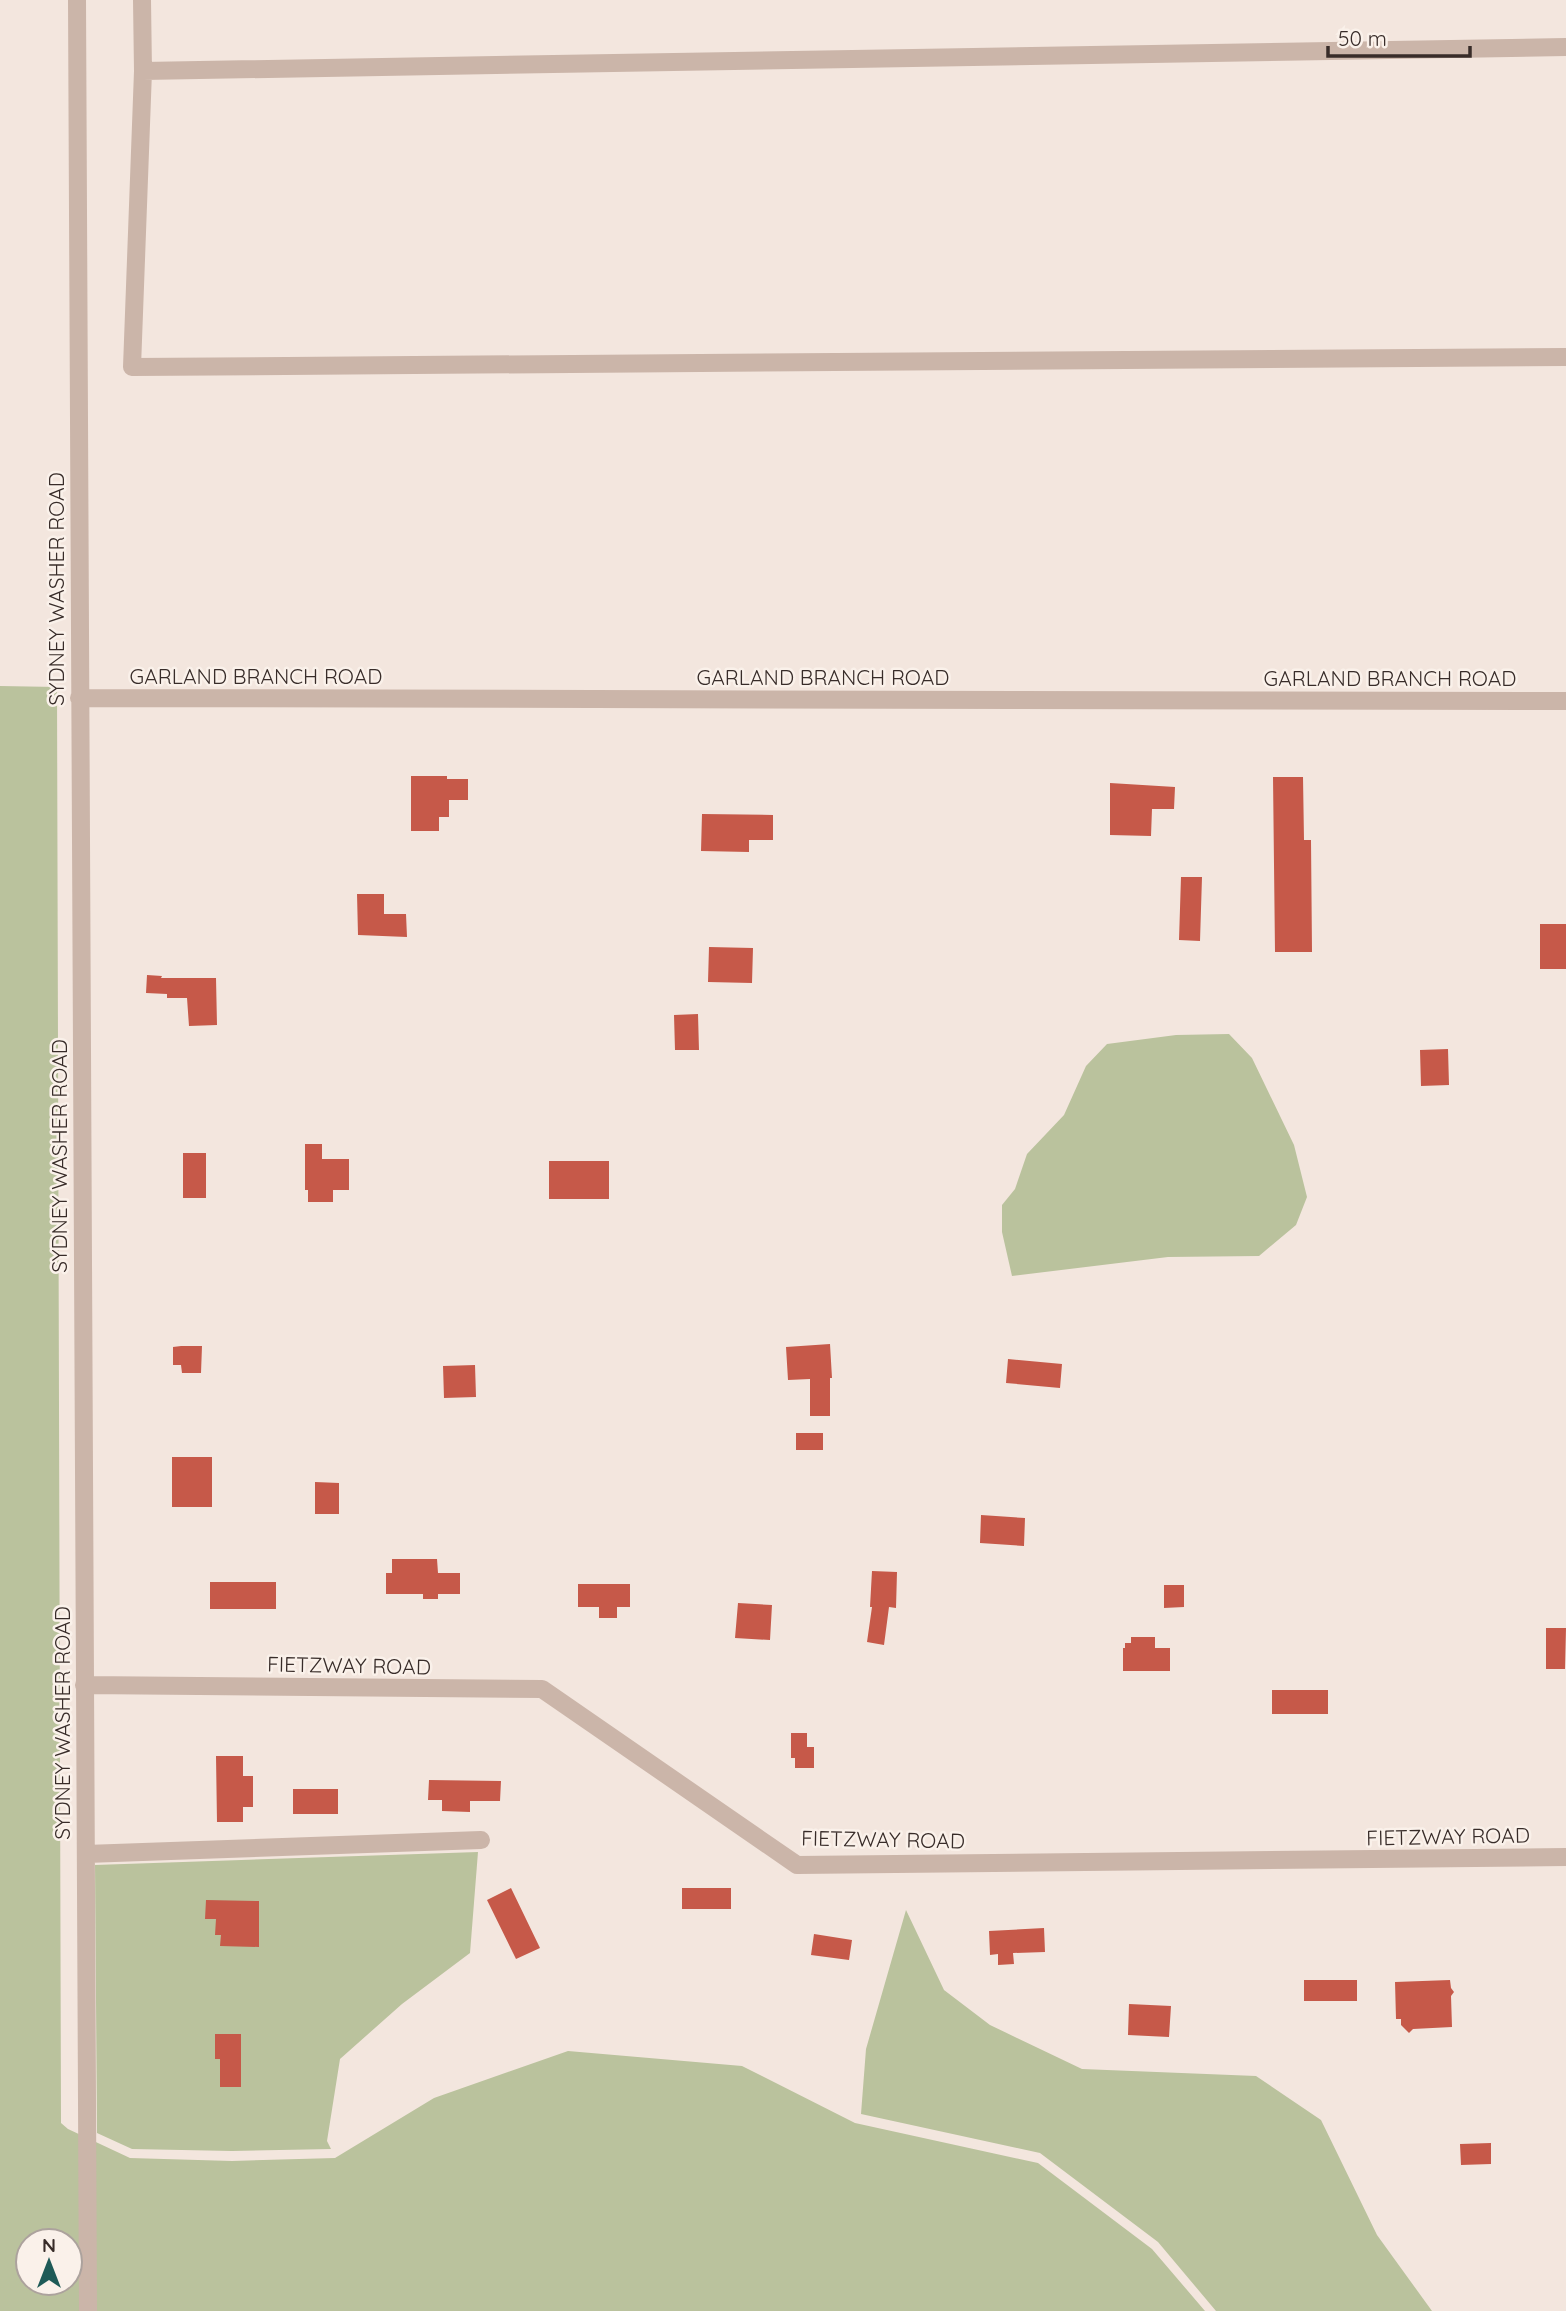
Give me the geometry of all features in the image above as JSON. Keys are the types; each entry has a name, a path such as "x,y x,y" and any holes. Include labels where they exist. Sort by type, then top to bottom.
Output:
{"street":[{"name":"SYDNEY WASHER ROAD","path":"77,0 88,2311"},
{"path":"142,0 143,71 132,367 1566,357"},
{"path":"143,71 1566,47"},
{"name":"GARLAND BRANCH ROAD","path":"79,698 1566,701"},
{"name":"FIETZWAY ROAD","path":"85,1685 542,1689 797,1865 1566,1857"},
{"path":"86,1854 481,1840"}],"green space":[{"path":"0,686 57,687 61,2123 68,2129 130,2158 232,2161 335,2158 434,2098 568,2051 742,2066 855,2123 1038,2163 1152,2249 1205,2311 0,2311"},
{"path":"1229,1034 1252,1058 1294,1145 1307,1197 1296,1225 1259,1256 1168,1257 1012,1276 1002,1232 1002,1205 1015,1189 1027,1154 1064,1115 1086,1066 1107,1044 1176,1035"},
{"path":"478,1852 470,1953 402,2004 340,2059 327,2141 331,2149 132,2149 97,2133 95,1865"},
{"path":"906,1910 944,1990 990,2025 1082,2069 1256,2076 1321,2120 1377,2235 1432,2311 1216,2311 1158,2242 1040,2153 861,2114 866,2049"}],"building":[{"path":"411,776 468,779 468,800 449,800 449,817 439,817 439,831 411,831"},
{"path":"1273,777 1303,777 1304,840 1311,840 1312,952 1275,952"},
{"path":"1110,783 1175,787 1174,809 1152,809 1151,836 1110,835"},
{"path":"702,814 773,815 773,840 749,840 749,852 701,851"},
{"path":"1181,877 1202,877 1200,941 1179,940"},
{"path":"357,894 384,894 384,914 406,914 407,937 358,935"},
{"path":"1540,924 1566,924 1566,969 1540,969"},
{"path":"709,947 753,948 752,983 708,982"},
{"path":"147,975 162,976 161,978 216,978 217,1025 189,1026 187,998 167,998 167,994 146,993"},
{"path":"698,1014 699,1050 675,1050 674,1015"},
{"path":"1448,1049 1449,1085 1421,1086 1420,1050"},
{"path":"305,1144 322,1144 322,1159 349,1159 349,1190 333,1190 333,1202 308,1202 308,1190 305,1190"},
{"path":"183,1153 206,1153 206,1198 183,1198"},
{"path":"549,1161 609,1161 609,1199 549,1199"},
{"path":"830,1344 830,1416 810,1416 810,1379 788,1380 786,1347"},
{"path":"202,1346 201,1373 182,1373 181,1365 173,1365 173,1347"},
{"path":"1008,1359 1062,1364 1060,1388 1006,1383"},
{"path":"475,1365 476,1397 444,1398 443,1366"},
{"path":"796,1433 823,1433 823,1450 796,1450"},
{"path":"172,1457 212,1457 212,1507 172,1507"},
{"path":"315,1482 339,1483 339,1514 315,1514"},
{"path":"981,1515 1025,1518 1024,1546 980,1543"},
{"path":"392,1559 437,1559 438,1573 460,1573 460,1594 438,1594 438,1599 423,1599 423,1594 386,1594 386,1573 392,1573"},
{"path":"872,1571 897,1572 896,1608 889,1607 884,1645 867,1642 872,1607"},
{"path":"210,1582 276,1582 276,1609 210,1609"},
{"path":"578,1584 630,1584 630,1607 617,1607 617,1618 599,1618 599,1607 578,1607"},
{"path":"1164,1585 1184,1585 1184,1607 1164,1608"},
{"path":"738,1603 772,1605 770,1640 735,1638"},
{"path":"1546,1628 1566,1628 1565,1669 1546,1669"},
{"path":"1131,1637 1155,1637 1155,1648 1170,1648 1170,1671 1123,1671 1123,1648 1125,1643 1131,1643"},
{"path":"1272,1690 1328,1690 1328,1714 1272,1714"},
{"path":"791,1733 807,1733 807,1747 814,1747 814,1768 795,1768 795,1758 791,1758"},
{"path":"216,1756 243,1756 243,1776 253,1776 253,1807 243,1807 243,1822 217,1822"},
{"path":"429,1780 501,1781 500,1801 470,1801 470,1812 442,1811 442,1800 428,1800"},
{"path":"293,1789 338,1789 338,1814 293,1814"},
{"path":"511,1888 540,1948 516,1959 487,1900"},
{"path":"682,1888 731,1888 731,1909 682,1909"},
{"path":"206,1900 259,1901 259,1947 220,1946 221,1935 215,1935 216,1919 205,1919"},
{"path":"1044,1928 1045,1952 1013,1953 1014,1964 998,1965 998,1954 990,1955 989,1931"},
{"path":"814,1934 852,1940 849,1960 811,1955"},
{"path":"1304,1980 1357,1980 1357,2001 1304,2001"},
{"path":"1450,1980 1454,1992 1451,1996 1452,2027 1413,2029 1409,2033 1401,2025 1401,2019 1396,2019 1395,1982"},
{"path":"1129,2004 1171,2006 1169,2037 1128,2035"},
{"path":"215,2034 241,2034 241,2087 220,2087 220,2059 215,2059"},
{"path":"1491,2143 1491,2164 1461,2165 1460,2144"}]}
